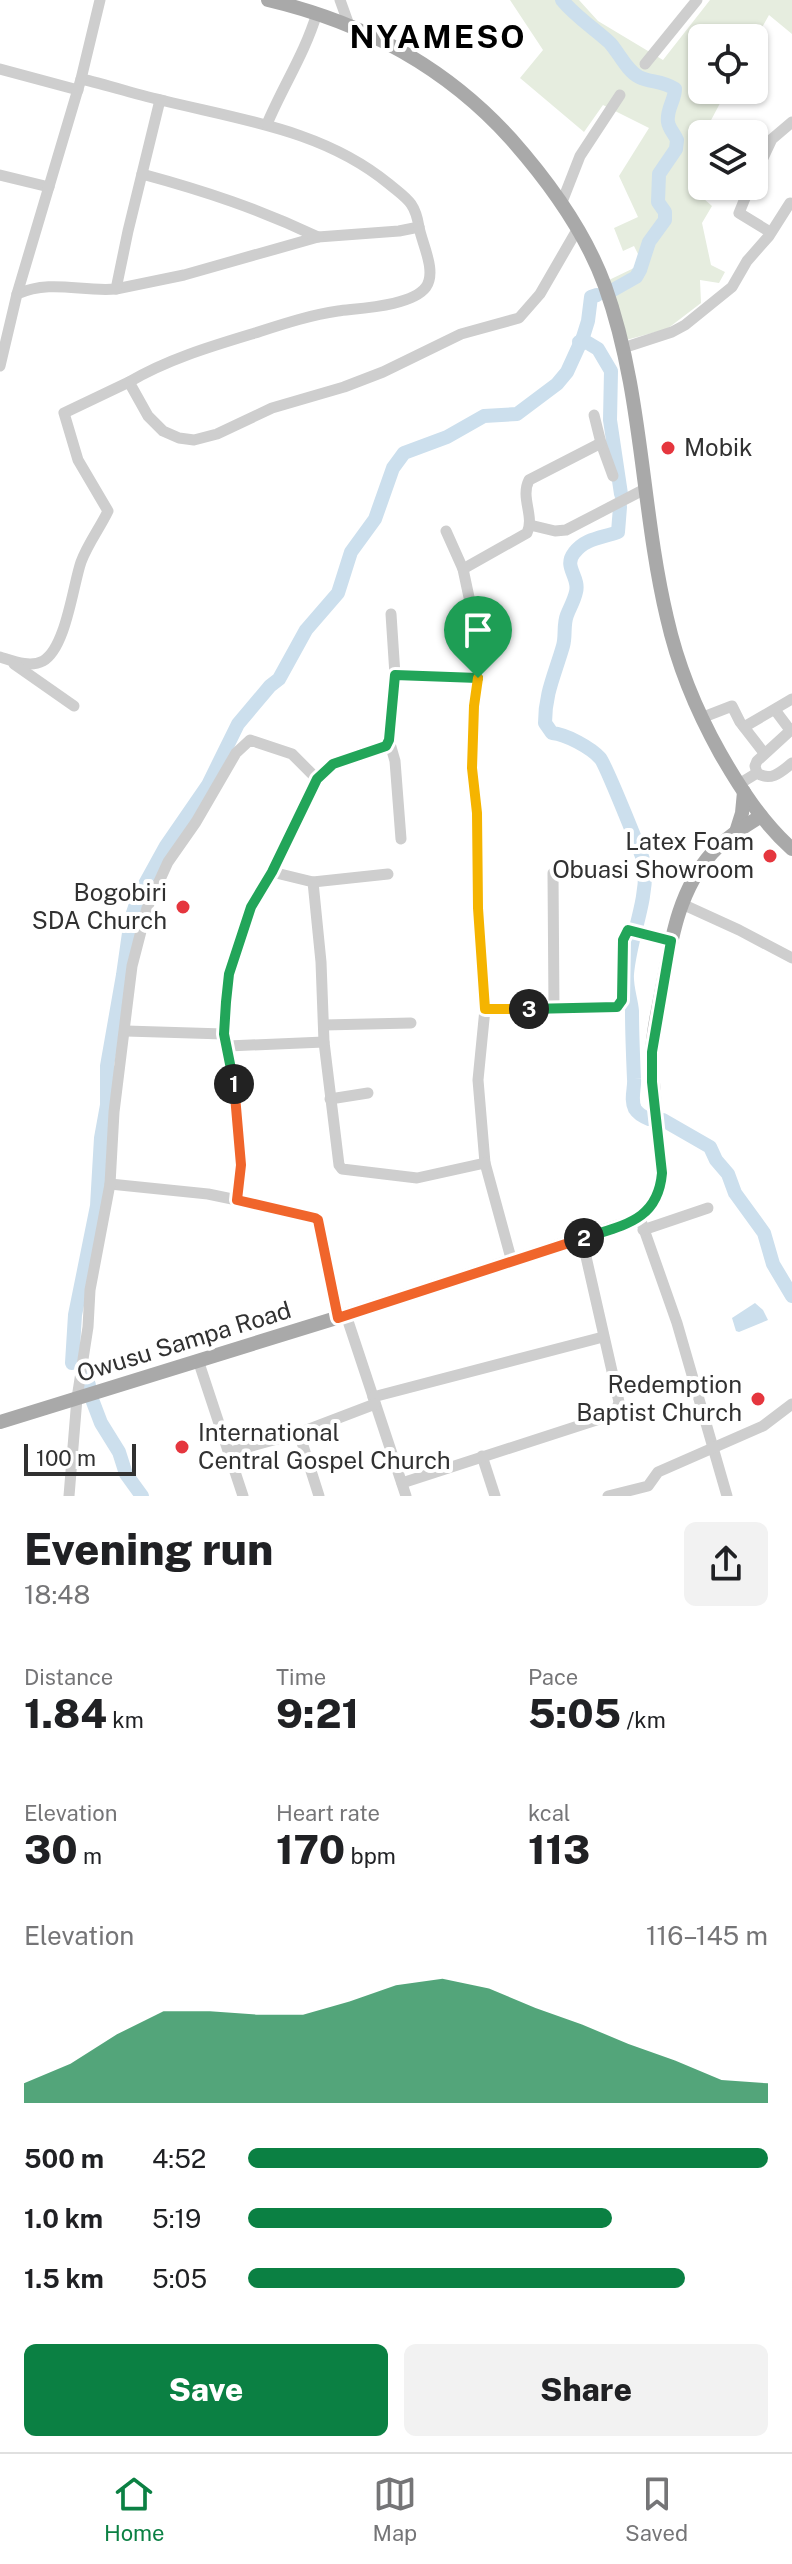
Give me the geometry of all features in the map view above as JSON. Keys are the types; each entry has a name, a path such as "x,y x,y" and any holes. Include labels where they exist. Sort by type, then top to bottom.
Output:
{"main road":[{"path":"268,0 349,25 416,58 460,90 508,136 562,202 606,288 623,348 667,622 688,687 701,718 741,788 790,848"},
{"path":"733,834 742,813 741,788"},
{"path":"642,1224 661,1187 652,1052 671,941 682,904 700,869 733,834 761,816"},
{"path":"733,834 757,832 790,848"},
{"name":"Owusu Sampa Road","path":"0,1422 582,1239 642,1224"}],"street":[{"path":"0,366 17,294 80,84 100,0"},
{"path":"340,0 349,25"},
{"path":"645,64 697,0"},
{"path":"267,124 309,41 317,13"},
{"path":"0,69 267,124 327,145 377,174 409,200 415,208 429,267 429,280 425,289 417,294 388,304 315,314 219,343 163,364 64,413 78,460 108,511 83,556 64,626 50,654 44,661 33,664 5,659"},
{"path":"562,202 580,156 620,95"},
{"path":"116,289 160,100"},
{"path":"768,147 772,139 792,122"},
{"path":"142,174 252,207 318,237"},
{"path":"0,175 49,187"},
{"path":"744,200 739,213 770,232"},
{"path":"623,348 672,332 715,302 732,287 747,261 769,236 790,203"},
{"path":"17,294 33,287 49,285 116,289 184,275 318,237 419,227"},
{"path":"129,382 148,416 163,431 194,440 217,434 272,408 383,372 461,334 519,318 540,294 577,230"},
{"path":"594,415 613,476"},
{"path":"463,569 527,533 530,525 525,498 529,480 601,443"},
{"path":"530,525 555,531 566,530 645,489"},
{"path":"446,531 463,569 473,616 478,678 472,768 477,813 478,908 485,1009 478,1080 485,1163 512,1262"},
{"path":"391,614 395,675 389,740 395,761 401,839"},
{"path":"5,659 74,706"},
{"path":"395,675 478,678"},
{"path":"744,727 792,699"},
{"path":"701,718 732,706 764,753"},
{"path":"775,710 791,730 764,753 755,765 757,773 772,777 792,763"},
{"path":"237,1200 241,1165 226,1040 229,974 240,936 251,907 272,872 317,779 333,764 379,750 389,740"},
{"path":"69,1496 90,1290 110,1184 114,1112 132,966 147,908 168,862 245,743 254,741 292,754 317,779"},
{"path":"741,788 757,773"},
{"path":"272,872 313,882 388,874"},
{"path":"553,873 554,1009"},
{"path":"313,882 324,1042 339,1165 342,1169 417,1178 485,1163"},
{"path":"682,904 792,958"},
{"path":"485,1009 617,1007 621,1003 624,975 623,940 628,930 671,941"},
{"path":"324,1025 411,1023"},
{"path":"126,1031 226,1040 324,1042"},
{"path":"330,1099 368,1093"},
{"path":"110,1184 208,1194 283,1209 318,1220 342,1316 406,1496"},
{"path":"708,1208 642,1224 677,1323 727,1496"},
{"path":"402,1483 615,1414 619,1402 582,1239"},
{"path":"230,1452 299,1433 374,1401 603,1337"},
{"path":"198,1360 243,1496"},
{"path":"608,1496 650,1491 658,1472 763,1426 792,1404"},
{"path":"299,1433 319,1496"},
{"path":"482,1456 495,1496"}],"shaded area":[{"path":"510,0 579,0 598,21 663,60 688,28 688,104 720,104 711,120 688,120 688,200 705,200 712,206 702,223 711,265 725,272 719,283 700,280 701,303 667,329 626,340 609,280 636,267 639,256 634,246 623,251 614,228 638,217 619,176 649,128 603,105 584,132 520,78 543,50"},
{"path":"710,0 792,0 792,34 769,15 764,24 691,24"}],"water":[{"path":"755,1303 768,1320 736,1331 732,1318"}],"waterway":[{"path":"562,0 610,43 635,74 675,89 668,118 669,127 677,140 676,149 659,174 658,202 665,212 665,220 649,242 636,277 613,290"},
{"path":"72,1363 75,1315 97,1206 101,1138 107,1105 107,1066 131,919 139,895 166,846 208,785 238,724 279,679 306,630 338,593 351,552 375,519 393,468 404,453 447,437 484,416 517,414 557,384 567,372 583,337 591,297 597,295"},
{"path":"579,342 598,349 611,371 610,420 621,494"},
{"path":"620,507 618,532 583,544 571,558 577,587 566,619 564,642 549,693 545,723 552,733 578,742 600,758 645,866 643,894 627,979 632,1011 633,1101 636,1111 649,1119"},
{"path":"663,1120 710,1147 728,1174 735,1193 764,1233 773,1264 792,1296"},
{"path":"85,1375 89,1385"},
{"path":"93,1402 101,1423 119,1452 126,1474 142,1496"}],"place":[{"name":"Mobik","path":"668,448"},
{"name":"Latex Foam Obuasi Showroom","path":"770,856"},
{"name":"Bogobiri SDA Church","path":"183,907"},
{"name":"Redemption Baptist Church","path":"758,1399"},
{"name":"International Central Gospel Church","path":"182,1447"}],"district":[{"name":"NYAMESO","path":"438,37"}],"route":[{"path":"395,675 478,678 472,768 477,813 478,908 485,1009 617,1007 622,1000 623,940 628,930 671,941 652,1052 661,1187 650,1208 640,1218 626,1224 338,1318 318,1220 237,1200 241,1165 234,1088 224,1034 229,974 251,907 272,872 317,779 333,764 386,746 395,675"}]}
